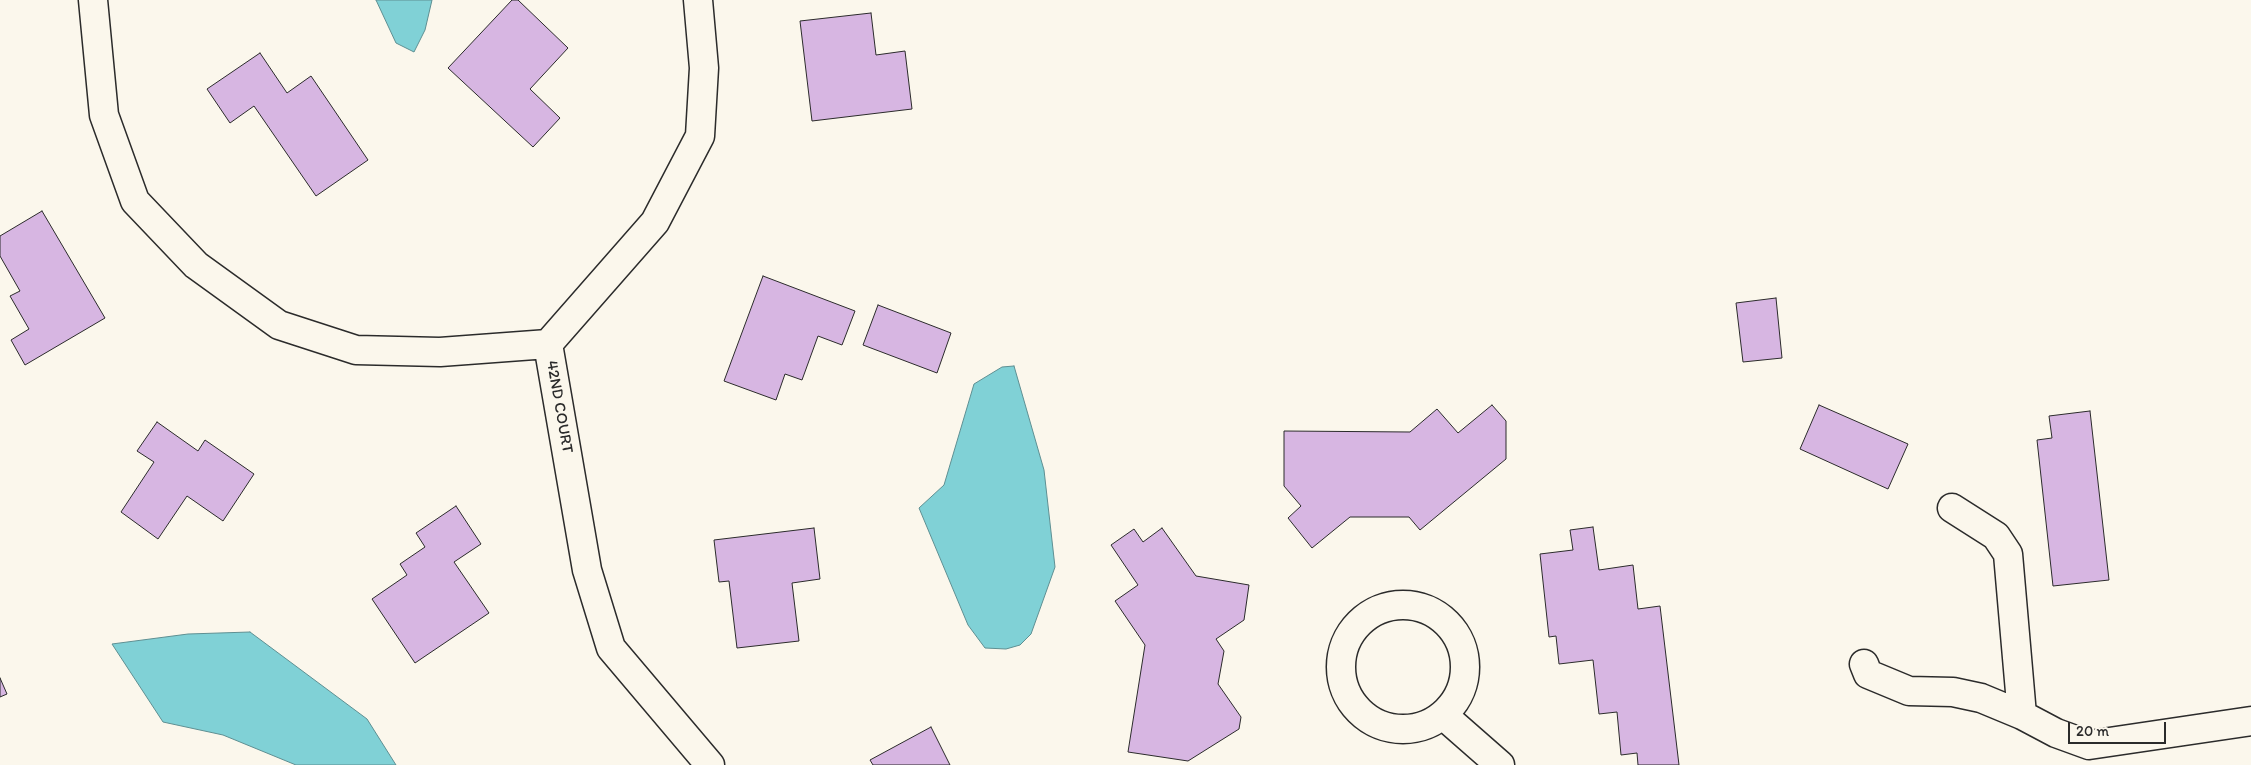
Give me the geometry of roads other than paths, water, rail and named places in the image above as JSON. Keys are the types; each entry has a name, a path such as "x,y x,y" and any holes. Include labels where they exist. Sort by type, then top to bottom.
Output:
{"street":[{"path":"93,0 104,114 135,201 196,265 279,325 356,350 440,352 548,344"},
{"name":"42ND COURT","path":"698,0 704,68 700,136 655,222 548,344 587,570 611,648 710,765"},
{"path":"1952,508 1996,536 2008,554 2022,715"},
{"path":"1411,606 1425,609 1444,620 1457,636 1464,657 1464,679 1457,699 1442,715 1426,726 1407,730 1388,727 1370,720 1355,707 1345,690 1342,670 1344,651 1351,634 1364,619 1383,608 1411,606"},
{"path":"1864,664 1868,674 1909,691 1952,692 1981,698 2022,715 2056,733 2089,746 2251,721"},
{"path":"1442,715 1500,765"}],"water":[{"path":"376,0 432,0 425,30 414,52 396,43"},
{"path":"1014,366 1044,470 1055,567 1031,634 1020,645 1006,649 985,648 968,625 919,508 944,485 974,384 1002,367"},
{"path":"250,632 367,719 396,765 296,765 223,735 163,722 112,644 188,634"}]}
